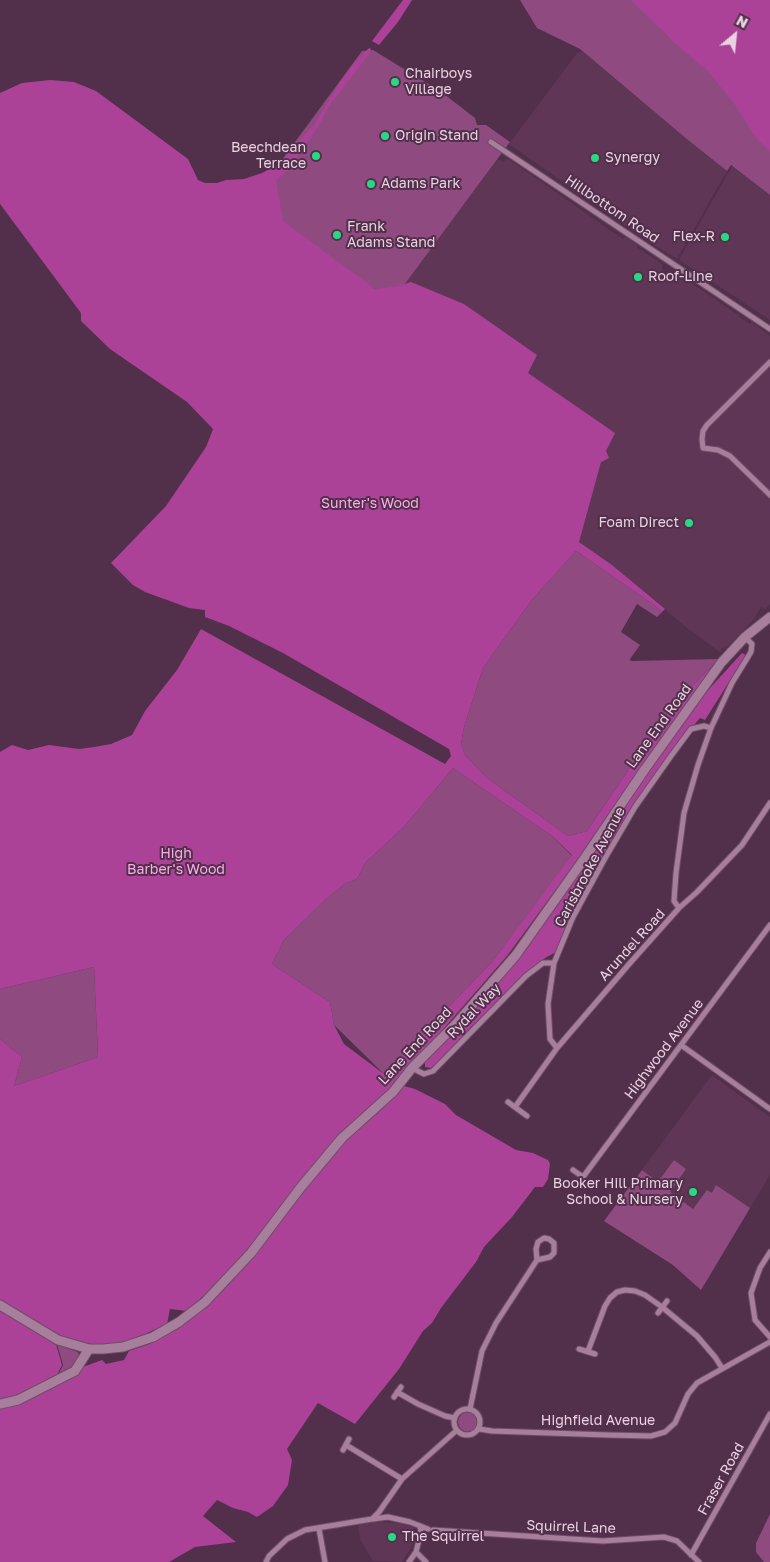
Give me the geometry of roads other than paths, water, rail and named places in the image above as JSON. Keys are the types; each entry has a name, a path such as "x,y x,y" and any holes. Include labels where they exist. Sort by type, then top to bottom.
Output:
{"street":[{"name":"Hillbottom Road","path":"491,142 770,329"},
{"path":"770,362 707,425 703,431 702,439 704,448 718,450 730,456 770,495"},
{"name":"Lane End Road","path":"0,1305 58,1340 89,1349 123,1347 153,1337 179,1322 205,1302 251,1253 301,1187 342,1138 392,1092 412,1068 455,1025 516,955 540,924 612,816 721,663 745,637 770,617"},
{"path":"679,908 674,901 684,813 710,728 732,683 751,652 752,644 745,637"},
{"name":"Carisbrooke Avenue","path":"557,1048 550,1039 548,1004 554,963 573,917 636,807 671,756 691,730 704,726 710,728"},
{"name":"Arundel Road","path":"515,1107 557,1048 679,908 742,845 770,803"},
{"name":"Highwood Avenue","path":"573,1170 583,1177 770,925"},
{"name":"Rydal Way","path":"412,1068 424,1074 433,1071 526,976 543,963 554,963"},
{"path":"681,1045 770,1109"},
{"path":"508,1102 527,1116"},
{"path":"470,1409 482,1351 496,1323 537,1260 536,1249 538,1242 544,1238 549,1239 554,1243 554,1252 550,1257 537,1260"},
{"path":"770,1252 760,1268 751,1293 755,1320 770,1337"},
{"path":"588,1351 604,1306 610,1298 617,1292 625,1290 634,1291 645,1295 662,1307 697,1336 722,1368"},
{"path":"658,1313 667,1300"},
{"name":"Highfield Avenue","path":"479,1429 651,1436 665,1432 675,1423 688,1394 698,1383 770,1342"},
{"path":"0,1404 18,1400 75,1371 89,1349"},
{"path":"579,1349 595,1354"},
{"path":"397,1392 418,1404 445,1416 455,1418"},
{"path":"470,1409 478,1414 480,1419 479,1429 468,1435 462,1434 457,1430 455,1418 460,1410 470,1409"},
{"name":"Fraser Road","path":"692,1555 770,1414"},
{"path":"372,1519 379,1512 402,1478 457,1430"},
{"path":"343,1450 347,1442 402,1478"},
{"name":"Squirrel Lane","path":"266,1562 269,1556 287,1539 305,1530 388,1518 410,1522 430,1529 603,1541 664,1537 676,1541 699,1562"},
{"path":"409,1562 416,1552 421,1532 420,1526"},
{"path":"319,1529 326,1562"},
{"path":"416,1552 426,1562"}],"place":[{"name":"Chairboys Village","path":"395,82"},
{"name":"Origin Stand","path":"385,136"},
{"name":"Beechdean Terrace","path":"316,156"},
{"name":"Synergy","path":"595,158"},
{"name":"Adams Park","path":"371,184"},
{"name":"Frank Adams Stand","path":"337,235"},
{"name":"Flex-R","path":"725,237"},
{"name":"Roof-Line","path":"638,277"},
{"name":"Foam Direct","path":"689,523"},
{"name":"Booker Hill Primary School & Nursery","path":"693,1192"},
{"name":"The Squirrel","path":"392,1537"}],"park label":[{"name":"Sunter's Wood","path":"370,504"},
{"name":"High Barber's Wood","path":"176,862"}]}
